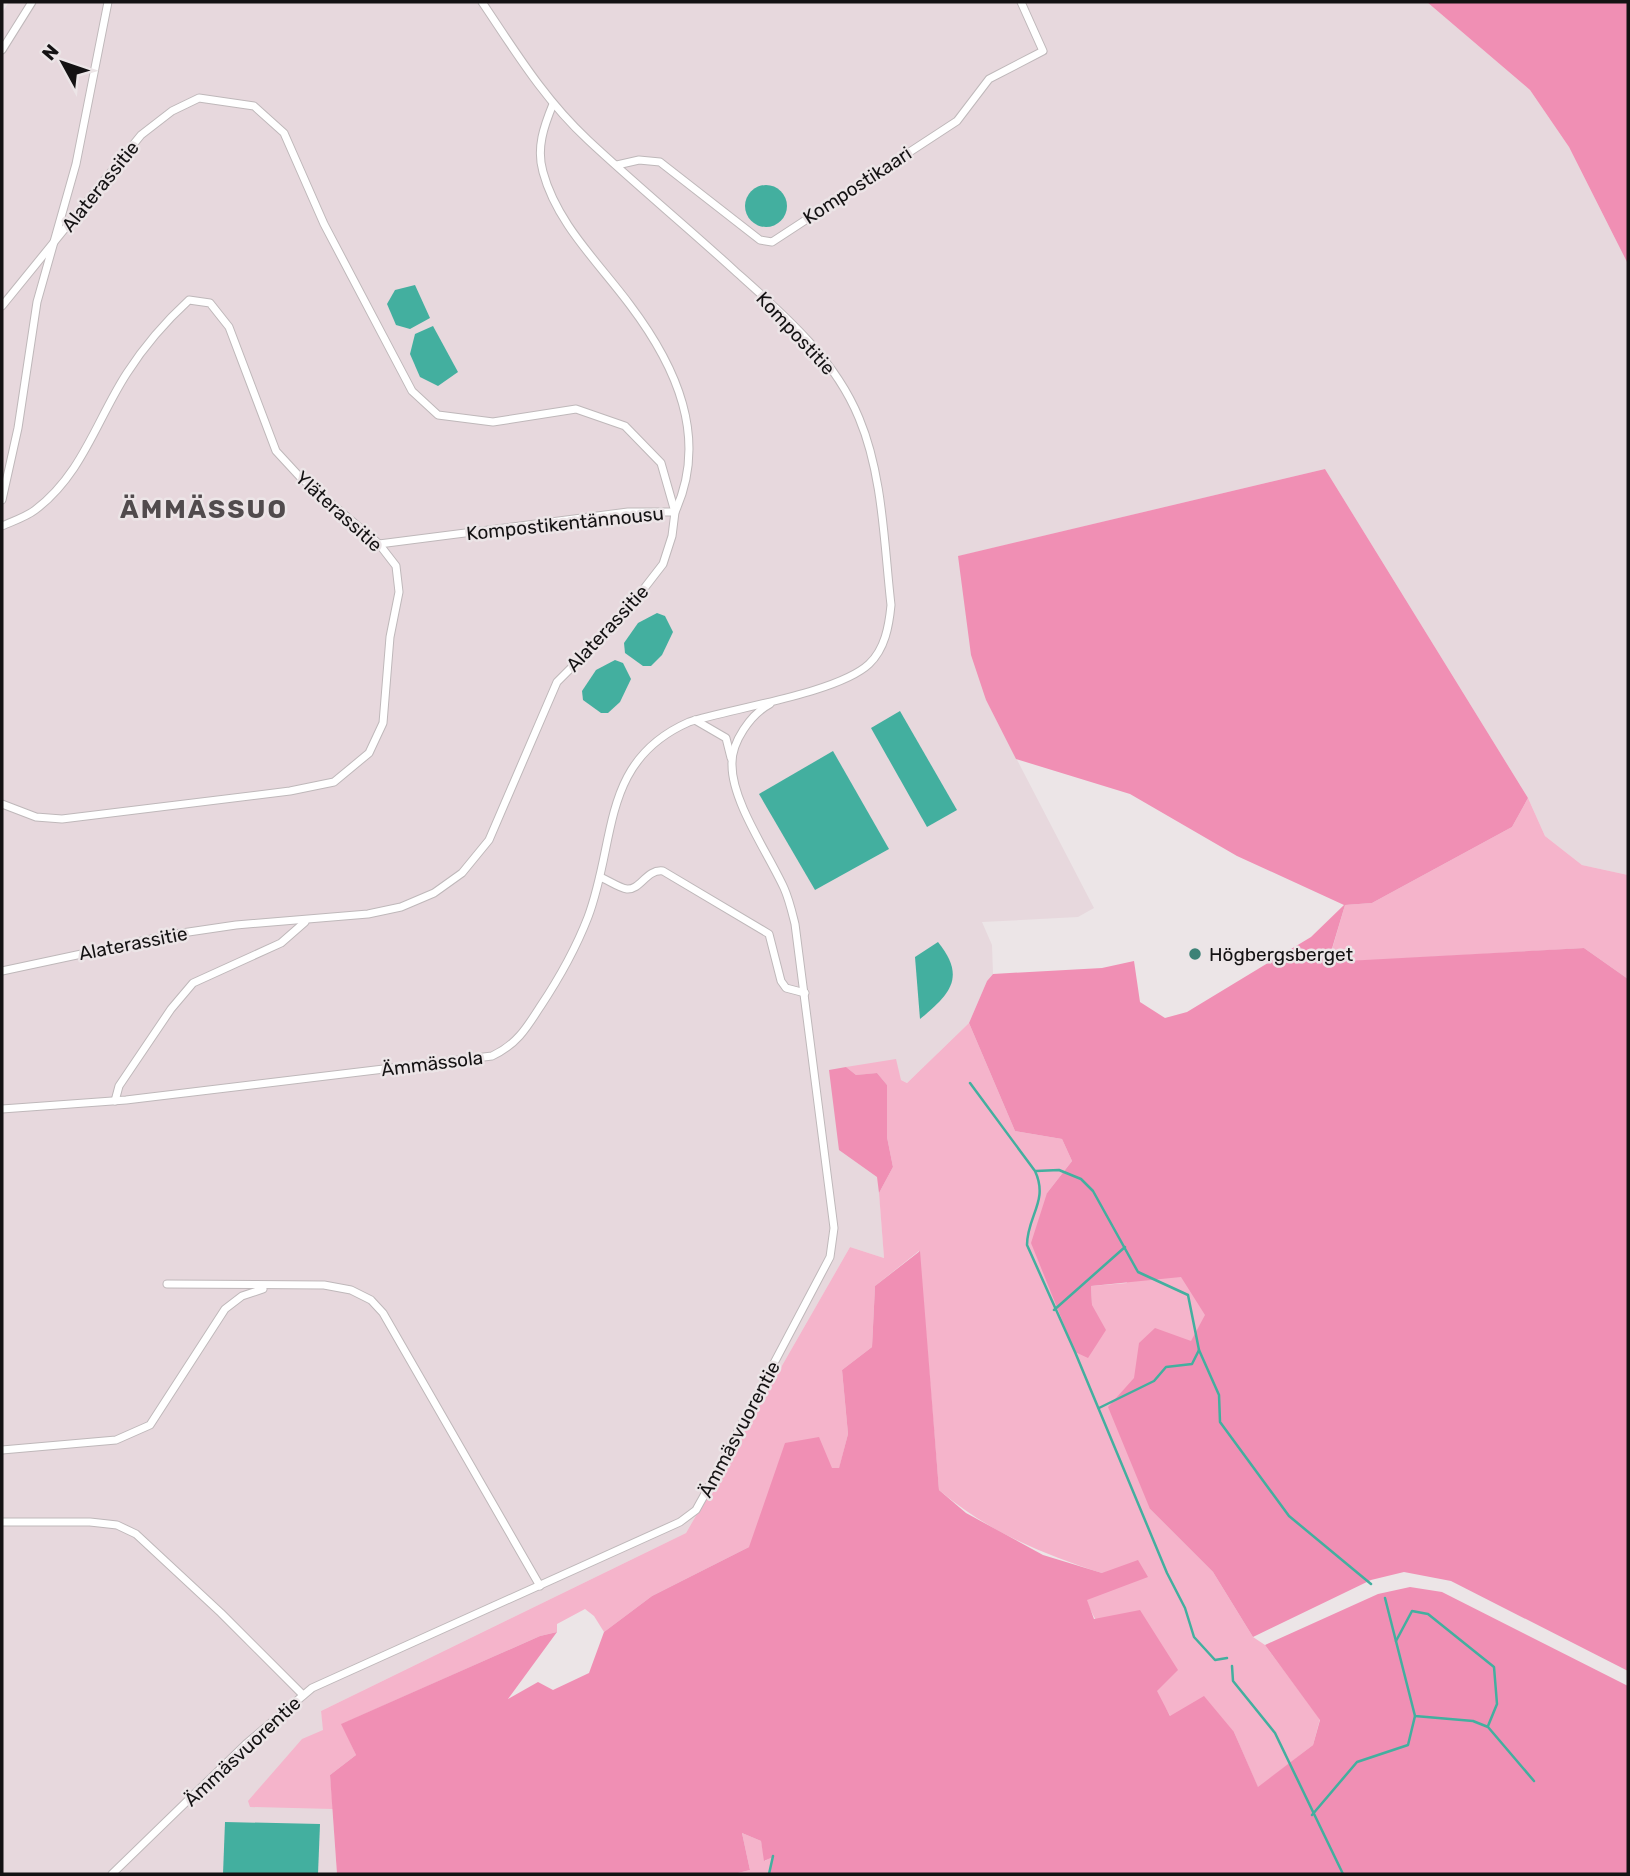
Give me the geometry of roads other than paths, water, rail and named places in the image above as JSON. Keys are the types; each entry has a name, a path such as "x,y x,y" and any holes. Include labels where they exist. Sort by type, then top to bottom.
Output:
{"street":[{"path":"2,50 32,2"},
{"path":"2,500 18,428 37,302 76,164 108,2"},
{"name":"Kompostitie","path":"482,2 515,54 553,104 786,316 841,381 860,419 874,469 891,605 889,626 882,646 869,664 845,680 780,699"},
{"name":"Kompostikaari","path":"617,165 639,160 660,162 760,240 772,243 957,121 989,79 1043,51 1021,2"},
{"name":"Alaterassitie","path":"2,306 141,135 172,111 200,98 254,106 284,133 324,224 412,391 439,415 493,422 576,409 625,426 661,463 675,512 672,536 663,564 622,617 557,682 489,840 462,873 434,893 401,907 305,922 236,925 175,934 2,971"},
{"name":"Kompostikentännousu","path":"379,544 628,512 675,512 690,469 689,437 682,403 673,375 651,335 576,238 547,181 540,144 553,104"},
{"name":"Yläterassitie","path":"2,526 34,511 62,485 90,443 126,374 157,330 189,300 210,303 229,327 276,451 300,477 379,544 396,566 399,592 390,637 383,723 369,753 334,782 290,791 62,819 36,817 2,804"},
{"path":"732,762 736,745 751,720 760,709 780,699"},
{"name":"Ämmässola","path":"2,1110 115,1101 492,1056 511,1048 550,993 587,918 600,877 615,804 630,769 654,742 672,729 695,720 780,699"},
{"name":"Ämmäsvuorentie","path":"111,1874 246,1744 303,1695 680,1522 696,1510 830,1257 834,1228 795,923 786,891 738,794 726,738 695,720"},
{"path":"600,877 628,889 635,887 650,873 663,871 769,933 781,981 786,988 805,993"},
{"path":"115,1101 119,1086 171,1009 193,983 281,943 305,922"},
{"path":"167,1284 324,1285 351,1290 371,1300 383,1313 540,1586"},
{"path":"2,1450 116,1440 150,1425 225,1309 242,1296 270,1286"},
{"path":"2,1522 90,1522 117,1525 136,1534 221,1612 303,1695"}],"waterway":[{"path":"970,1083 1035,1171 1040,1191 1027,1245 1075,1352 1167,1573 1185,1608 1194,1637 1215,1660 1227,1658"},
{"path":"1036,1171 1059,1170 1081,1179 1093,1191 1138,1272 1188,1295 1199,1350 1219,1395 1220,1422 1289,1516 1371,1584"},
{"path":"1054,1310 1125,1247"},
{"path":"1099,1408 1154,1381 1166,1367 1192,1364 1199,1350"},
{"path":"1385,1598 1415,1716 1473,1721 1488,1727 1534,1781"},
{"path":"1396,1641 1412,1611 1428,1614 1494,1667 1497,1704 1488,1726"},
{"path":"1232,1666 1233,1681 1275,1733 1343,1874"},
{"path":"1312,1815 1357,1762 1408,1745 1415,1716"},
{"path":"769,1874 773,1856"}],"place":[{"name":"Högbergsberget","path":"1195,954"}],"district":[{"name":"ÄMMÄSSUO","path":"204,509"}]}
